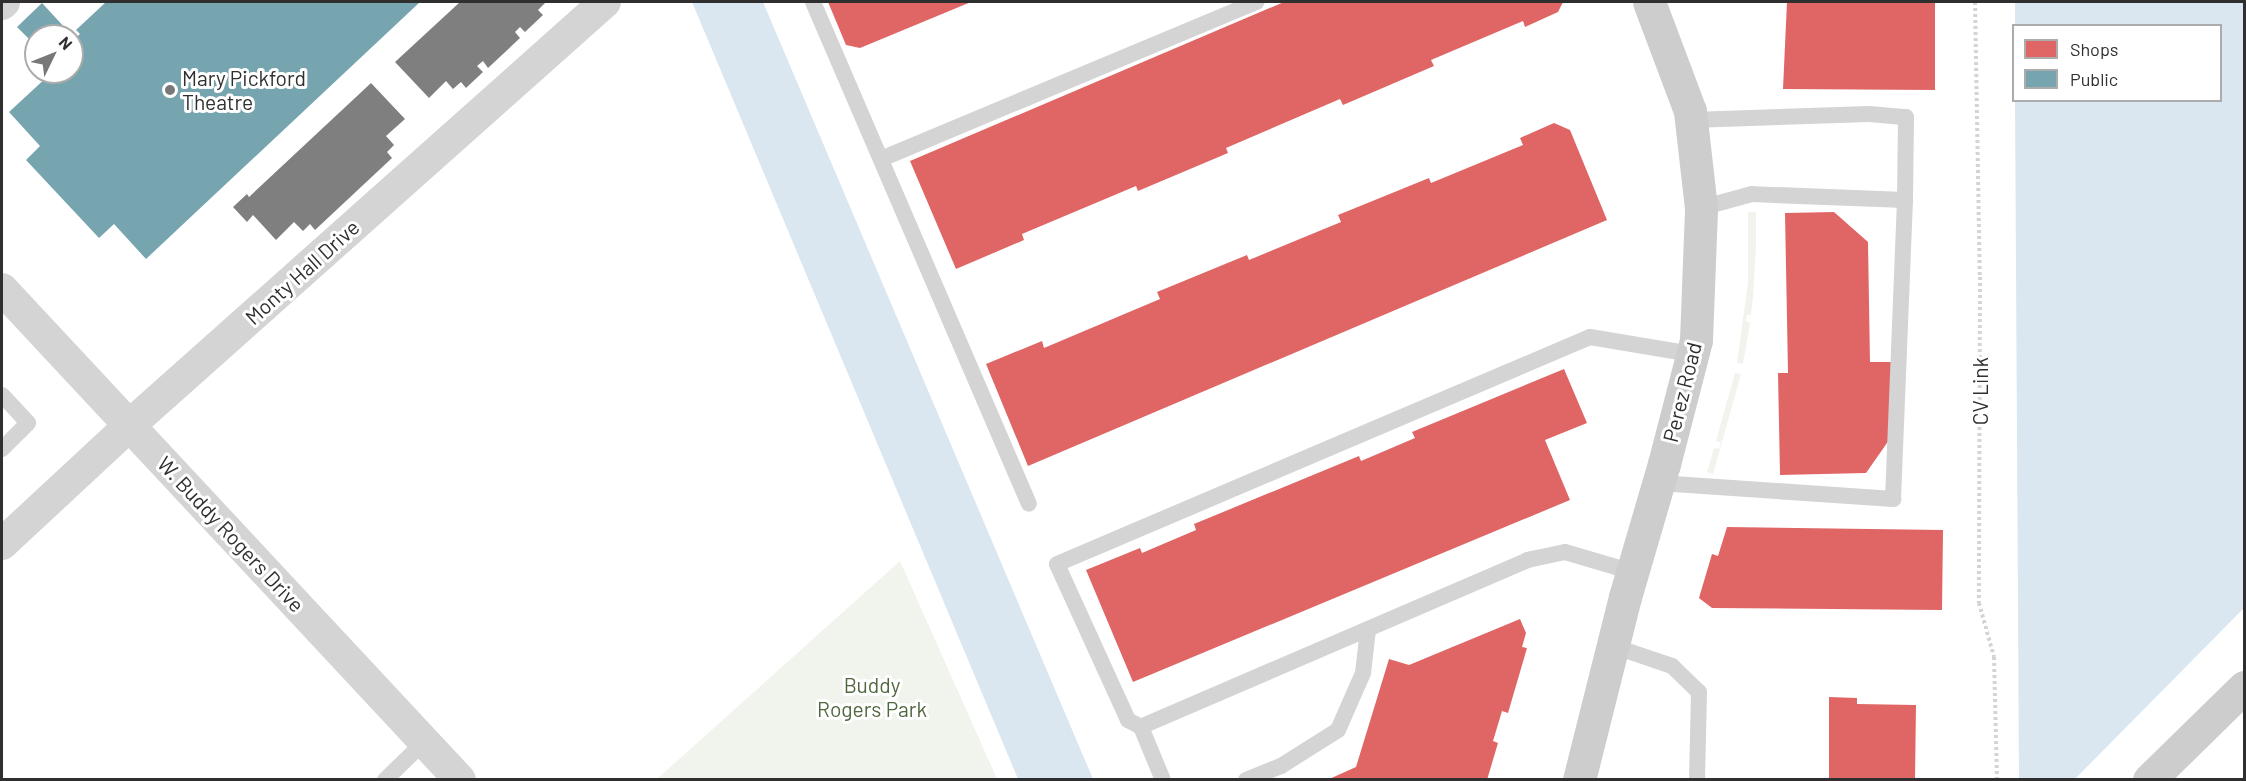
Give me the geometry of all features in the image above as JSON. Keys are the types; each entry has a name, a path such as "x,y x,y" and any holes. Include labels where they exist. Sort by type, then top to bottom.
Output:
{"main road":[{"name":"Perez Road","path":"1579,780 1696,340 1701,208 1691,120 1649,2"},
{"path":"2149,780 2244,687"}],"street":[{"name":"Monty Hall Drive","path":"2,544 130,425 605,2"},
{"name":"W. Buddy Rogers Drive","path":"2,289 460,780"}],"lane":[{"path":"813,2 1029,504"},
{"path":"881,159 1256,2"},
{"path":"1659,483 1893,499 1905,200 1906,117 1869,114 1691,120"},
{"path":"1701,208 1752,194 1905,200"},
{"path":"1163,780 1141,728 1128,720 1057,564 1590,337 1692,354"},
{"path":"2,394 28,423 2,448"},
{"path":"1141,728 1528,560 1565,552 1633,572"},
{"path":"1246,780 1281,766 1338,730 1363,673 1368,630"},
{"path":"1613,646 1672,666 1699,692 1697,780"},
{"path":"385,780 425,741"}],"path":[{"name":"CV Link","path":"1975,2 1980,277 1979,603 1994,657 1997,780"}],"green space":[{"path":"1748,212 1756,212 1756,247 1751,315 1747,315 1746,321 1750,323 1743,364 1737,363 1748,283"},
{"path":"1735,373 1741,374 1713,474 1707,472 1714,448 1719,449 1721,442 1716,441"},
{"name":"Buddy Rogers Park","path":"900,561 997,779 657,779"}],"shaded area":[{"path":"692,2 763,2 1093,779 1018,779"},
{"path":"2015,2 2244,2 2244,779 2019,779 2015,102 2222,102 2222,24 2015,24"}],"pier":[{"path":"2244,608 2244,779 2075,779"}],"building: Shops":[{"path":"828,2 971,2 860,48 846,45"},
{"path":"1284,2 1563,2 1558,12 1525,27 1523,21 1431,60 1434,66 1343,105 1340,99 1226,148 1228,153 1138,191 1136,186 1022,234 1024,240 956,269 910,161"},
{"path":"1787,2 1935,2 1935,90 1783,89"},
{"path":"1554,123 1570,130 1607,220 1028,466 986,364 1042,341 1044,348 1160,299 1157,292 1247,255 1249,260 1341,222 1338,215 1429,178 1431,183 1523,145 1520,138"},
{"path":"1834,212 1868,242 1870,362 1893,362 1894,433 1866,473 1780,475 1778,373 1788,373 1785,213"},
{"path":"1564,369 1587,423 1545,440 1570,500 1133,682 1086,570 1140,548 1142,553 1196,530 1194,524 1359,456 1361,461 1415,438 1412,432"},
{"path":"1727,527 1943,530 1942,610 1712,608 1699,598 1712,554 1718,556"},
{"path":"1520,619 1526,633 1522,647 1527,648 1508,713 1502,711 1493,741 1498,743 1487,780 1327,780 1356,767 1389,659 1409,665"},
{"path":"1829,697 1857,698 1857,704 1916,705 1915,780 1829,780"}],"building: Public":[{"path":"106,2 420,2 146,259 114,224 99,238 26,160 40,146 9,112 39,84 84,84 82,24"},
{"path":"42,3 61,24 24,24 24,34 17,27"}],"building: Other":[{"path":"460,2 545,3 538,10 543,15 525,32 520,27 515,32 520,38 488,68 483,61 477,66 483,72 466,88 461,82 453,89 446,81 429,98 395,62"},
{"path":"371,83 405,119 386,136 394,145 387,152 392,158 315,230 310,224 303,231 294,222 276,240 253,215 247,222 233,207 247,194 249,197"}],"place":[{"name":"Mary Pickford Theatre","path":"170,90"}]}
